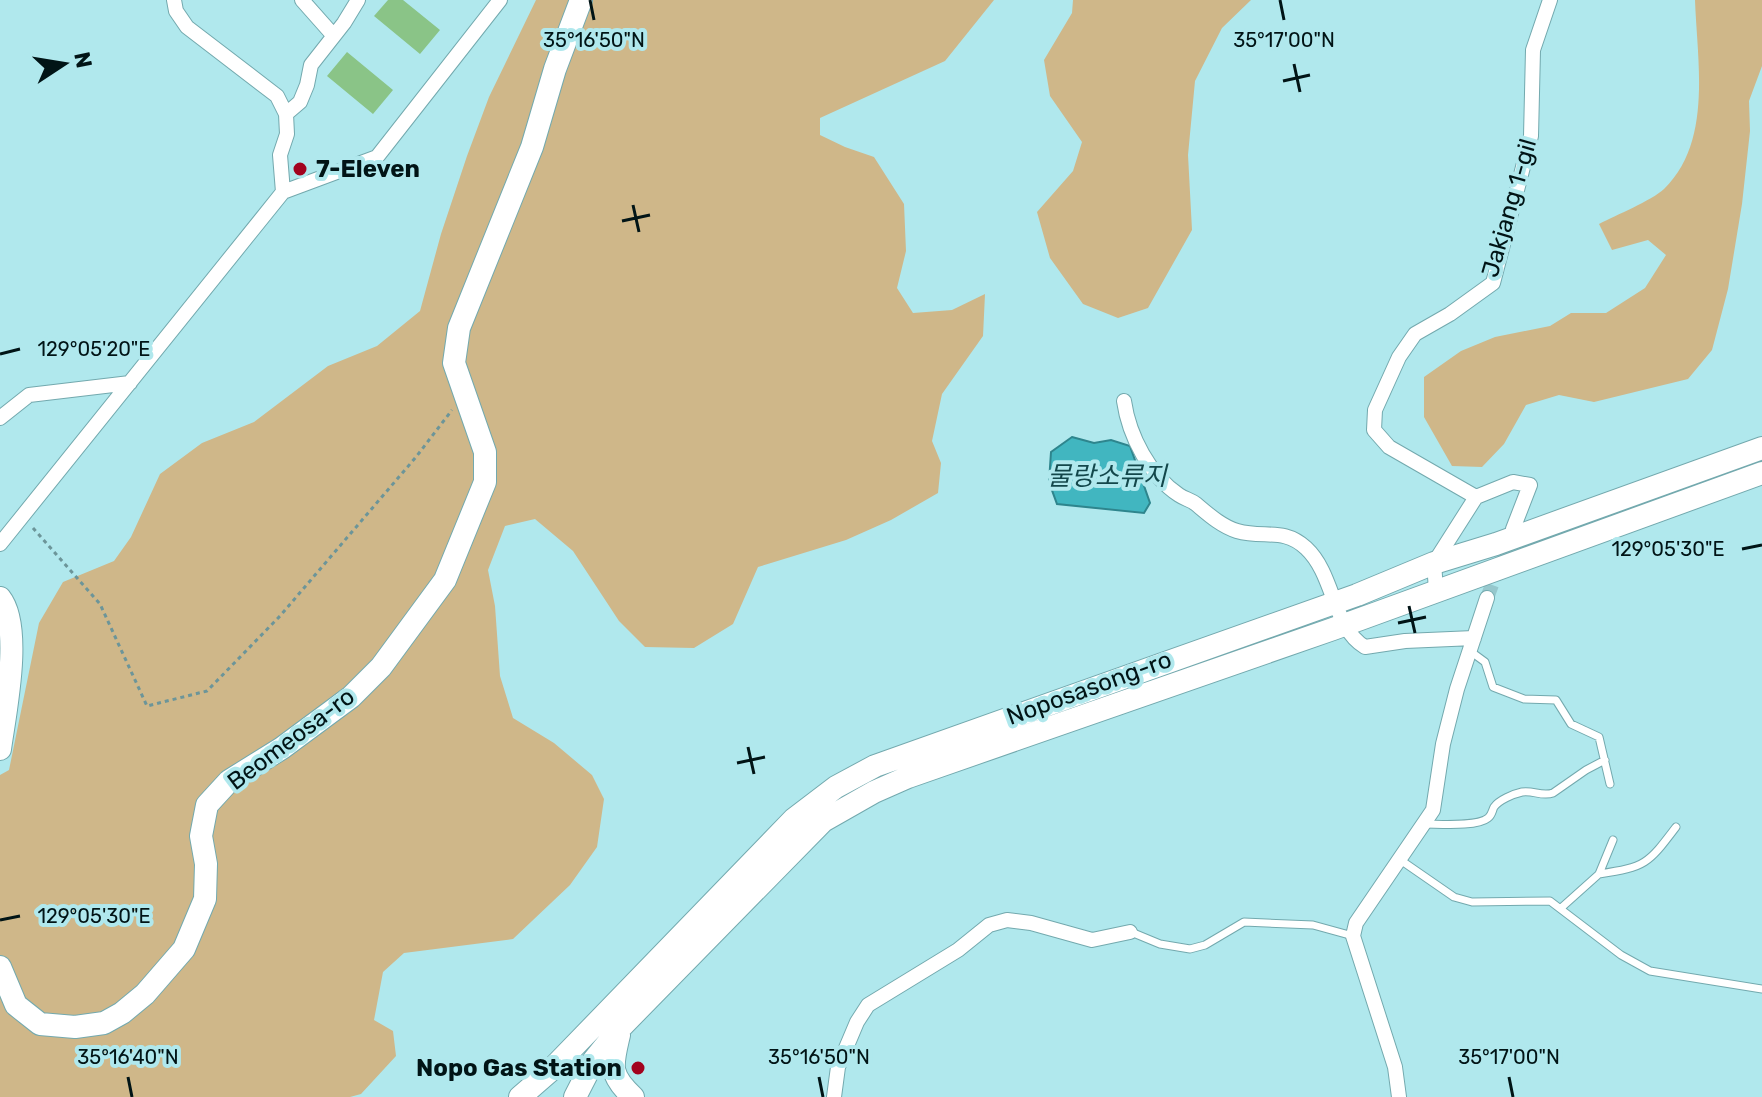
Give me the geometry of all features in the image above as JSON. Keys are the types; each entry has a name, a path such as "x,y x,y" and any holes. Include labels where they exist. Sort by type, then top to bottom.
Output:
{"main road":[{"name":"Beomeosa-ro","path":"0,967 16,1005 40,1024 75,1027 104,1023 145,994 184,949 205,899 206,864 201,836 207,805 229,781 282,748 351,697 381,667 445,580 485,482 485,452 454,363 459,328 532,147 555,69 581,0"},
{"name":"Noposasong-ro","path":"520,1097 550,1071 794,819 836,787 875,766 1434,563 1496,544 1762,448"},
{"name":"Noposasong-ro","path":"575,1097 594,1060 620,1028 823,821 874,792 908,777 1345,624 1762,473"},
{"path":"0,598 6,605 12,649 0,749"},
{"path":"620,1028 612,1067 617,1079 633,1097"}],"street":[{"path":"174,0 176,11 187,27 277,96 286,114 287,134 280,155 283,192"},
{"path":"302,0 333,35"},
{"path":"286,114 300,102 311,65 358,0"},
{"path":"0,544 283,192 377,157 500,0"},
{"name":"Jakjang 1-gil","path":"1476,497 1389,447 1374,430 1375,410 1399,357 1415,334 1450,314 1493,283 1531,136 1533,50 1550,0"},
{"path":"0,418 29,395 130,383"},
{"path":"1124,401 1141,451 1166,484 1180,496 1193,501 1235,531 1287,535 1304,546 1324,571 1353,639 1365,647 1405,641 1472,645"},
{"path":"1436,590 1434,563 1476,497 1513,482 1530,485 1513,529"},
{"path":"1399,1097 1395,1067 1353,936 1356,923 1433,810 1443,744 1487,598"},
{"path":"834,1097 838,1067 857,1022 868,1005 958,950 989,925 1007,920 1031,923 1092,940 1130,932"}],"lane":[{"path":"1472,645 1485,662 1493,687 1524,699 1556,700 1571,724 1599,737 1610,784"},
{"path":"1423,824 1485,820 1490,817 1496,804 1510,797 1524,792 1553,793 1605,760"},
{"path":"1599,874 1635,869 1646,862 1676,827"},
{"path":"1561,908 1599,874 1613,840"},
{"path":"1399,859 1454,897 1472,902 1550,901 1621,955 1650,971 1762,989"},
{"path":"1130,932 1160,944 1190,949 1205,945 1244,922 1313,925 1353,936"}],"path":[{"path":"22,516 100,604 147,706 207,691 280,616 416,457 465,393"}],"shaded area":[{"path":"536,0 994,0 945,61 820,118 820,135 874,157 904,204 906,251 897,288 913,313 952,310 985,294 983,336 942,394 932,441 941,463 938,493 891,520 846,540 758,567 733,624 694,648 645,647 619,621 573,551 535,519 505,526 488,570 495,606 500,676 513,718 554,743 592,775 604,799 597,847 570,885 513,939 404,953 383,972 374,1020 393,1031 396,1056 361,1094 350,1097 0,1097 0,775 9,770 39,623 63,582 114,561 131,537 160,474 202,443 254,422 328,366 377,346 420,311 441,234 489,97"},
{"path":"1073,0 1251,0 1222,28 1195,81 1188,155 1192,230 1148,308 1118,318 1083,304 1050,258 1037,212 1073,171 1082,142 1050,96 1044,60 1072,13"},
{"path":"1695,0 1762,0 1762,66 1749,101 1750,131 1742,204 1728,289 1712,350 1688,379 1594,402 1559,395 1526,405 1504,444 1482,467 1452,466 1424,417 1424,377 1461,351 1495,337 1550,326 1571,313 1606,313 1645,288 1666,255 1648,240 1612,250 1599,224 1664,189 1679,170 1690,148 1699,99"}],"water":[{"name":"물랑소류지","path":"1072,437 1094,443 1111,440 1130,446 1150,503 1144,513 1057,504 1049,482 1051,452"}],"building":[{"path":"388,0 403,0 440,30 420,54 374,16"},
{"path":"347,52 393,90 373,114 327,76"}],"tunnel":[{"path":"1487,598 1510,537"}],"place":[{"name":"7-Eleven","path":"300,169"},
{"name":"Nopo Gas Station","path":"638,1068"}]}
